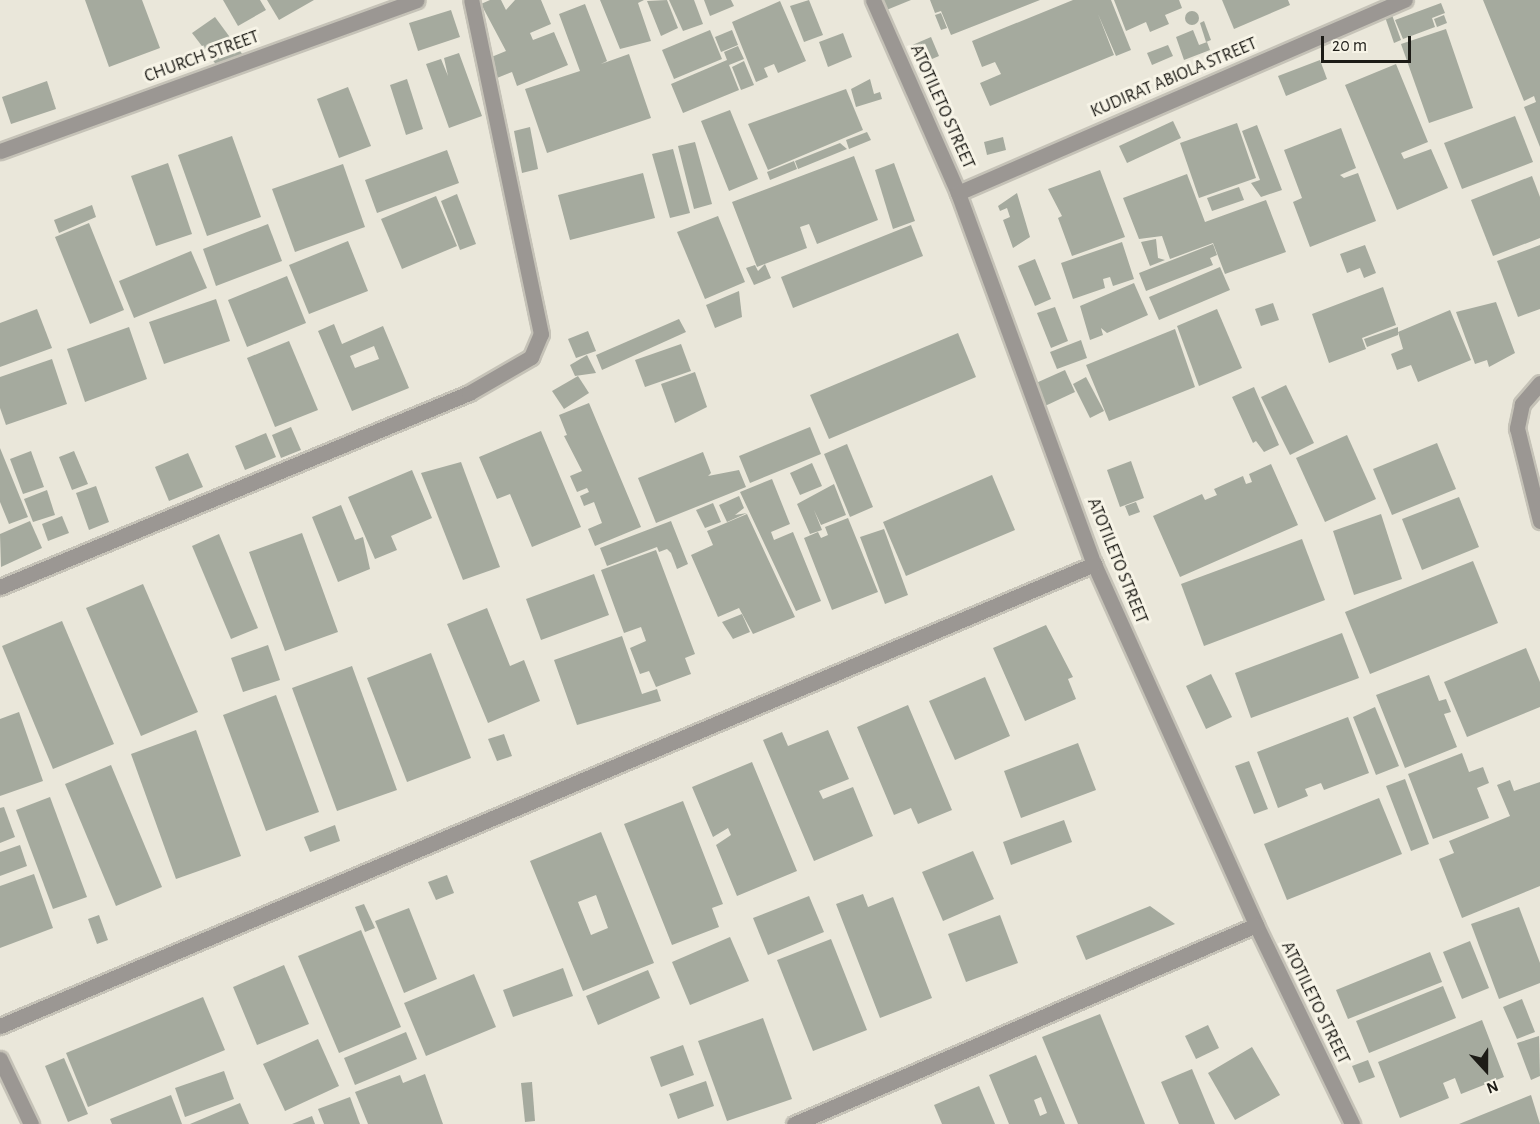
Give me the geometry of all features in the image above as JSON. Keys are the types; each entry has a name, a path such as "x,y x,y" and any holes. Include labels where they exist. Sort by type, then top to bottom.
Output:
{"street":[{"name":"CHURCH STREET","path":"0,152 417,0"},
{"path":"0,587 469,393 531,357 541,334 471,0"},
{"name":"ATOTILETO STREET","path":"873,0 958,193 1094,564 1256,925 1352,1124"},
{"name":"KUDIRAT ABIOLA STREET","path":"958,193 1405,0"},
{"path":"1540,383 1522,404 1516,428 1540,521"},
{"path":"0,1026 1094,564"},
{"path":"794,1124 1256,925"},
{"path":"0,1059 31,1124"}],"building":[{"path":"85,0 142,0 160,48 109,67"},
{"path":"223,0 260,0 266,10 238,26"},
{"path":"267,0 314,0 279,20"},
{"path":"490,0 501,0 506,10 515,0 541,0 551,24 530,33 533,40 554,32 568,65 517,86 512,72 497,78 489,58 506,51 481,4"},
{"path":"600,0 644,0 638,3 651,41 620,49"},
{"path":"667,0 678,28 661,36 647,1"},
{"path":"669,0 694,0 703,24 683,31"},
{"path":"704,0 731,0 734,6 710,16"},
{"path":"809,0 823,35 804,42 790,6"},
{"path":"880,0 911,0 884,11"},
{"path":"930,0 1040,0 951,35 941,11 935,13"},
{"path":"1073,0 1111,0 1131,50 1116,56 1098,14 1114,55 990,106 980,83 1001,74 995,62 982,67 972,41"},
{"path":"1114,0 1179,0 1182,8 1165,15 1169,24 1150,32 1146,22 1126,31"},
{"path":"1222,0 1288,0 1290,5 1234,29"},
{"path":"1483,0 1540,0 1540,147 1524,107 1536,102 1534,96 1524,101"},
{"path":"780,1 806,61 778,73 774,64 764,68 768,77 756,82 732,22"},
{"path":"1441,3 1445,13 1432,18 1435,27 1403,39 1395,20"},
{"path":"585,4 607,61 601,64 629,54 651,118 547,153 525,89 580,71 559,14"},
{"path":"451,10 460,37 418,51 409,23"},
{"path":"1189,11 1195,11 1199,18 1195,25 1189,25 1185,21 1185,15"},
{"path":"941,13 947,28 941,30 935,15"},
{"path":"1392,15 1401,40 1394,43 1385,17"},
{"path":"1444,15 1447,23 1437,27 1434,19"},
{"path":"215,17 243,55 221,71 192,33"},
{"path":"1204,21 1211,40 1206,42 1200,23"},
{"path":"1446,29 1473,108 1429,123 1401,44"},
{"path":"710,30 722,59 674,79 662,50"},
{"path":"732,30 738,45 721,52 715,37"},
{"path":"1193,30 1199,45 1207,42 1210,50 1184,60 1176,37"},
{"path":"843,33 852,57 828,67 819,42"},
{"path":"931,37 939,56 918,65 910,46"},
{"path":"1168,45 1173,56 1152,65 1147,53"},
{"path":"738,46 744,59 729,65 739,90 683,113 671,84 727,60 724,52"},
{"path":"459,53 482,116 449,128 426,64 441,59 448,76 444,58"},
{"path":"1320,60 1327,79 1286,96 1278,76"},
{"path":"744,61 754,85 741,90 732,67"},
{"path":"1396,64 1428,142 1401,153 1404,159 1431,149 1448,188 1397,210 1345,85"},
{"path":"407,79 423,129 406,135 390,85"},
{"path":"870,79 874,94 880,92 882,99 856,107 851,89"},
{"path":"47,81 56,109 11,124 2,97"},
{"path":"348,87 371,146 339,158 317,99"},
{"path":"846,89 863,130 768,170 748,124"},
{"path":"730,110 758,179 729,191 701,121"},
{"path":"1515,116 1533,162 1462,189 1444,143"},
{"path":"1173,121 1181,138 1127,163 1119,146"},
{"path":"1237,123 1256,178 1199,198 1180,143"},
{"path":"1257,125 1282,190 1261,197 1251,183 1260,180 1242,131"},
{"path":"530,127 538,169 522,173 514,131"},
{"path":"1341,128 1356,168 1340,175 1344,178 1358,173 1376,221 1310,247 1293,202 1302,198 1284,150"},
{"path":"867,132 871,140 849,149 846,140"},
{"path":"232,136 261,217 207,236 178,155"},
{"path":"1003,137 1006,150 987,155 984,142"},
{"path":"695,142 712,204 694,209 678,146"},
{"path":"840,143 847,149 798,169 795,161"},
{"path":"673,149 690,213 670,218 652,154"},
{"path":"447,150 459,183 377,213 365,180"},
{"path":"854,156 878,220 817,244 809,224 800,227 807,248 757,267 732,202"},
{"path":"794,161 797,169 770,180 767,172"},
{"path":"168,163 192,234 156,246 131,176"},
{"path":"894,163 915,221 893,229 875,170"},
{"path":"343,164 365,227 295,252 272,189"},
{"path":"1100,170 1125,237 1072,256 1058,218 1062,216 1048,189"},
{"path":"643,173 655,218 570,240 558,195"},
{"path":"1187,174 1205,222 1266,200 1286,252 1225,274 1213,243 1170,259 1162,236 1139,239 1123,198"},
{"path":"1532,176 1540,197 1540,238 1493,256 1471,200"},
{"path":"1239,187 1244,200 1212,211 1207,198"},
{"path":"1017,193 1030,237 1013,248 1003,220 1010,217 1007,208 1000,211 998,206"},
{"path":"457,194 476,244 460,250 441,201"},
{"path":"436,196 457,246 402,269 381,219"},
{"path":"92,205 96,217 59,233 54,220"},
{"path":"718,216 745,282 705,299 677,232"},
{"path":"89,223 124,310 90,324 55,237"},
{"path":"268,224 282,261 216,286 203,249"},
{"path":"911,225 923,256 793,308 781,277"},
{"path":"1156,239 1158,258 1165,260 1150,266 1141,242"},
{"path":"348,241 368,291 309,314 289,265"},
{"path":"1122,242 1134,279 1113,286 1110,277 1103,279 1105,288 1073,299 1061,263"},
{"path":"1213,244 1217,255 1210,258 1213,265 1146,291 1139,273"},
{"path":"1365,245 1376,273 1364,278 1360,268 1347,273 1340,254"},
{"path":"1540,245 1540,309 1518,317 1497,261"},
{"path":"191,251 207,288 134,318 119,281"},
{"path":"1035,259 1051,299 1035,306 1018,266"},
{"path":"765,264 771,278 754,285 746,268 755,265 758,271"},
{"path":"1220,267 1230,290 1159,320 1149,297"},
{"path":"287,276 306,323 247,347 228,300"},
{"path":"1134,283 1148,315 1107,333 1101,328 1103,335 1090,340 1080,306"},
{"path":"1383,287 1396,325 1362,338 1366,349 1329,363 1312,314"},
{"path":"739,291 742,317 715,328 706,305"},
{"path":"216,299 230,341 164,364 149,322"},
{"path":"1496,302 1515,353 1489,367 1487,360 1475,364 1456,312"},
{"path":"1273,303 1279,320 1261,326 1255,309"},
{"path":"1055,307 1068,341 1051,348 1037,313"},
{"path":"37,309 52,348 0,367 0,323"},
{"path":"1217,309 1242,368 1199,386 1177,326"},
{"path":"1450,310 1471,360 1418,382 1411,365 1397,370 1391,354 1403,349 1398,332"},
{"path":"679,319 686,332 602,370 596,355"},
{"path":"334,324 342,344 383,326 409,388 352,411 318,331","holes":["374,346 379,359 355,368 350,356"]},
{"path":"129,327 147,379 85,402 67,349"},
{"path":"1398,327 1398,335 1367,347 1364,339"},
{"path":"1175,329 1195,387 1109,421 1086,365"},
{"path":"588,331 596,351 576,358 568,339"},
{"path":"958,333 976,377 829,439 810,395"},
{"path":"1081,340 1087,358 1057,369 1050,352"},
{"path":"289,341 318,410 275,427 247,358"},
{"path":"681,344 691,371 645,387 635,360"},
{"path":"587,355 596,373 575,376 570,365"},
{"path":"52,359 67,404 6,425 0,408 0,377"},
{"path":"1065,370 1075,392 1045,406 1036,383"},
{"path":"695,372 707,407 675,423 661,384"},
{"path":"578,376 589,393 564,409 552,391"},
{"path":"1086,377 1104,411 1090,418 1073,384"},
{"path":"1286,385 1314,443 1290,455 1261,397"},
{"path":"1254,387 1279,445 1264,452 1256,441 1253,443 1232,397"},
{"path":"589,403 641,527 595,546 588,529 602,523 594,502 584,506 580,496 589,492 587,488 577,492 570,476 582,471 564,436 567,435 559,415"},
{"path":"291,427 301,450 281,458 272,435"},
{"path":"810,427 821,454 750,483 739,456"},
{"path":"541,431 581,527 532,547 510,494 497,499 479,457"},
{"path":"266,433 276,457 245,470 235,446"},
{"path":"1347,435 1376,499 1325,522 1296,458"},
{"path":"1437,443 1456,489 1392,515 1373,469"},
{"path":"847,444 873,507 850,517 824,454"},
{"path":"0,448 28,517 9,524 0,502"},
{"path":"31,451 44,487 23,494 10,459"},
{"path":"74,451 88,484 72,490 59,457"},
{"path":"703,452 711,473 708,476 739,470 746,487 656,523 638,478"},
{"path":"188,453 203,487 169,501 155,467"},
{"path":"1131,461 1144,498 1120,507 1107,470"},
{"path":"461,462 500,567 463,580 421,473"},
{"path":"812,463 822,486 800,495 790,473"},
{"path":"1271,464 1298,525 1180,577 1153,516 1202,494 1205,500 1217,495 1214,489 1243,476 1246,484 1252,482 1249,474"},
{"path":"412,470 432,518 391,536 397,550 375,559 348,497"},
{"path":"992,475 1015,530 906,576 883,522"},
{"path":"772,479 790,524 771,532 774,540 793,532 821,601 796,611 740,492"},
{"path":"834,484 846,515 821,525 814,510 822,530 810,534 797,504"},
{"path":"96,486 109,522 89,530 76,493"},
{"path":"47,490 55,515 33,522 24,499"},
{"path":"739,496 744,508 735,515 747,513 727,522 719,505"},
{"path":"1459,497 1479,547 1422,570 1402,519"},
{"path":"1136,502 1140,512 1129,516 1125,506"},
{"path":"713,503 721,522 705,528 696,510"},
{"path":"341,505 355,540 363,537 370,569 338,582 312,517"},
{"path":"747,514 795,617 753,634 739,608 718,617 691,555 713,545 707,531"},
{"path":"1381,514 1402,579 1354,595 1333,531"},
{"path":"62,516 69,533 48,541 42,524"},
{"path":"848,518 878,592 832,610 804,538 818,532 821,538 828,535 825,527"},
{"path":"30,521 42,548 1,567 0,534"},
{"path":"671,521 688,564 677,569 671,553 667,549 659,552 657,547 607,566 600,548"},
{"path":"884,529 908,595 885,604 860,537"},
{"path":"302,533 338,632 285,651 249,552"},
{"path":"219,534 258,628 231,639 192,546"},
{"path":"1302,539 1325,600 1204,646 1181,584"},
{"path":"656,550 695,654 685,658 691,674 656,687 649,671 640,674 630,648 646,641 641,627 624,633 601,570"},
{"path":"1473,561 1498,623 1370,674 1345,612"},
{"path":"594,574 609,615 541,640 526,599"},
{"path":"143,584 198,712 141,736 86,608"},
{"path":"487,608 510,666 524,660 540,701 488,723 447,624"},
{"path":"742,614 750,632 733,639 722,622"},
{"path":"62,621 114,744 53,769 2,646"},
{"path":"1046,625 1073,677 1068,679 1076,699 1025,721 993,648"},
{"path":"1342,633 1359,678 1251,718 1235,673"},
{"path":"622,636 642,694 657,689 661,701 577,725 554,660"},
{"path":"268,645 280,680 243,692 231,658"},
{"path":"1526,648 1540,682 1540,707 1467,737 1444,682"},
{"path":"431,653 471,758 407,782 367,678"},
{"path":"352,666 397,790 337,811 292,688"},
{"path":"1211,674 1232,717 1206,729 1186,686"},
{"path":"1429,675 1439,701 1446,699 1451,712 1444,714 1457,747 1405,768 1376,695"},
{"path":"985,677 1010,736 955,760 929,701"},
{"path":"276,695 319,812 266,831 223,715"},
{"path":"908,705 952,810 918,824 911,808 894,815 857,727"},
{"path":"1375,707 1399,766 1376,775 1353,717"},
{"path":"19,712 43,781 0,796 0,719"},
{"path":"1348,717 1369,773 1324,790 1321,783 1305,789 1308,796 1278,808 1257,752"},
{"path":"196,730 241,856 176,879 131,754"},
{"path":"828,730 849,779 819,791 823,799 853,787 873,836 814,861 763,740 782,732 788,746"},
{"path":"504,734 512,756 497,761 488,739"},
{"path":"1078,743 1096,790 1021,818 1004,771"},
{"path":"1462,753 1469,772 1483,767 1489,783 1477,788 1489,818 1433,839 1408,774"},
{"path":"1249,761 1268,809 1254,814 1235,766"},
{"path":"752,762 797,871 737,896 716,845 731,835 728,828 713,837 692,787"},
{"path":"111,765 162,887 116,906 65,784"},
{"path":"1405,779 1429,844 1411,851 1386,786"},
{"path":"1510,780 1514,791 1540,782 1540,886 1462,918 1439,859 1454,853 1449,841 1510,816 1497,785"},
{"path":"50,797 87,897 53,909 16,810"},
{"path":"1379,798 1402,854 1287,900 1264,844"},
{"path":"683,801 723,904 712,908 719,927 672,945 624,824"},
{"path":"4,807 15,837 0,843 0,808"},
{"path":"1064,820 1072,842 1011,865 1003,842"},
{"path":"335,825 340,841 310,852 304,837"},
{"path":"601,832 654,963 583,991 530,861","holes":["596,895 608,928 591,935 578,902"]},
{"path":"20,845 27,866 0,876 0,852"},
{"path":"973,851 994,899 943,921 922,872"},
{"path":"34,874 53,928 0,948 0,886"},
{"path":"447,875 454,893 436,900 428,882"},
{"path":"863,894 868,907 893,897 932,998 880,1018 836,904"},
{"path":"809,896 824,932 768,955 753,918"},
{"path":"364,904 375,928 365,932 355,907"},
{"path":"1150,906 1175,924 1086,960 1076,936"},
{"path":"1519,907 1540,963 1540,983 1499,999 1471,924"},
{"path":"409,908 437,979 404,993 375,921"},
{"path":"99,915 108,940 97,944 88,919"},
{"path":"1000,915 1018,963 966,982 948,934"},
{"path":"361,930 401,1027 339,1053 298,956"},
{"path":"730,937 749,981 690,1005 672,962"},
{"path":"831,939 867,1030 813,1051 777,960"},
{"path":"1470,941 1489,988 1462,999 1443,952"},
{"path":"1430,952 1442,982 1348,1019 1336,990"},
{"path":"284,965 309,1024 257,1045 233,987"},
{"path":"563,968 573,996 513,1017 503,990"},
{"path":"648,970 660,998 598,1025 586,996"},
{"path":"474,974 496,1027 426,1056 404,1003"},
{"path":"1443,986 1456,1018 1369,1053 1356,1021"},
{"path":"203,997 225,1050 88,1107 66,1053"},
{"path":"1522,999 1535,1032 1517,1039 1503,1007"},
{"path":"1100,1014 1145,1124 1078,1124 1042,1037"},
{"path":"763,1018 792,1099 727,1121 698,1041"},
{"path":"1482,1020 1504,1077 1461,1094 1455,1078 1443,1083 1449,1098 1400,1118 1378,1062"},
{"path":"1208,1025 1219,1048 1196,1059 1185,1036"},
{"path":"406,1032 417,1059 355,1085 344,1058"},
{"path":"1539,1036 1540,1076 1531,1080 1517,1043"},
{"path":"318,1039 339,1086 285,1111 263,1064"},
{"path":"683,1045 694,1075 661,1087 650,1057"},
{"path":"1252,1047 1280,1095 1235,1120 1208,1073"},
{"path":"1036,1055 1065,1124 1009,1124 989,1075","holes":["1041,1097 1047,1113 1040,1116 1034,1100"]},
{"path":"64,1058 88,1114 68,1122 45,1066"},
{"path":"1368,1060 1375,1077 1359,1083 1352,1066"},
{"path":"1192,1069 1215,1124 1179,1124 1161,1082"},
{"path":"224,1071 234,1099 185,1117 175,1088"},
{"path":"425,1074 443,1124 368,1124 355,1092 400,1075 403,1083"},
{"path":"706,1081 714,1106 678,1119 669,1094"},
{"path":"532,1082 535,1121 525,1122 521,1083"},
{"path":"979,1086 995,1124 942,1124 934,1105"},
{"path":"171,1095 182,1124 112,1124 110,1119"},
{"path":"1531,1095 1540,1124 1459,1124"},
{"path":"350,1097 360,1124 324,1124 318,1109"},
{"path":"240,1103 249,1124 190,1124"},
{"path":"312,1116 315,1124 292,1124"}]}
